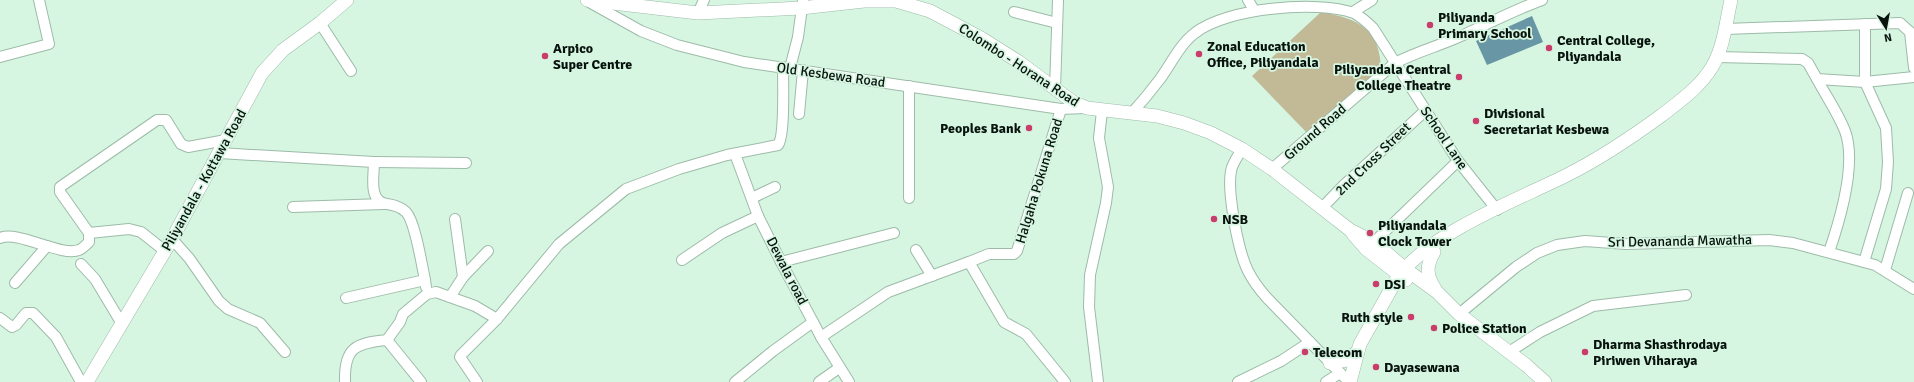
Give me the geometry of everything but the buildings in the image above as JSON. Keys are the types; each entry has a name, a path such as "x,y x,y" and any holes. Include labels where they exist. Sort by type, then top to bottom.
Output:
{"main road":[{"name":"Piliyandala - Kottawa Road","path":"87,382 172,239 262,73 275,57 320,23 347,0"},
{"name":"Colombo - Horana Road","path":"586,0 698,13 802,4 864,1 896,1 908,4 930,11 981,38 1019,62 1073,102 1087,108 1102,111 1157,116 1184,123 1211,133 1242,149 1272,169 1350,230"},
{"path":"1350,382 1360,344 1374,318 1405,274 1438,241 1567,175 1640,131 1699,84 1713,66 1717,57 1731,0"},
{"path":"1358,382 1364,350 1405,274 1479,219"},
{"path":"1350,230 1374,242 1405,274 1444,306 1457,312"},
{"path":"1350,230 1366,248 1405,274 1437,292"},
{"path":"1434,252 1428,263 1427,272 1429,280 1437,292 1457,312 1545,382"},
{"path":"1330,363 1347,360 1358,351"}],"street":[{"path":"0,56 49,44 39,0"},
{"name":"Old Kesbewa Road","path":"586,0 641,31 677,45 744,62 1061,109 1087,108"},
{"path":"698,13 704,0"},
{"path":"1055,89 1058,0"},
{"path":"1248,0 1254,10"},
{"path":"1353,12 1372,0"},
{"name":"Ground Road","path":"1272,169 1395,63 1412,54 1460,37 1520,8 1542,0"},
{"path":"477,382 460,358 461,354 497,319 559,244 626,190 679,169 734,154 774,146 780,142 787,68 798,37 802,4"},
{"name":"School Lane","path":"1131,114 1160,79 1187,40 1210,23 1254,10 1289,4 1323,4 1353,12 1364,19 1373,28 1424,111 1458,161 1497,210"},
{"path":"1014,12 1057,24"},
{"path":"320,23 351,71"},
{"path":"1725,29 1900,23 1910,32 1913,48 1914,68"},
{"path":"1864,24 1865,82 1886,128 1888,162 1886,189 1864,262"},
{"path":"1717,57 1802,59 1808,63 1845,131 1850,154 1849,173 1835,236 1829,252"},
{"path":"799,114 803,70"},
{"path":"1817,79 1865,82 1914,77"},
{"path":"909,86 910,198"},
{"name":"Halgaha Pokuna Road","path":"821,337 888,292 989,254 1014,254 1017,251 1061,109"},
{"path":"1098,382 1089,307 1090,275 1106,203 1108,187 1099,138 1102,111"},
{"name":"2nd Cross Street","path":"1322,208 1343,186 1424,111"},
{"path":"0,238 12,236 47,246 71,251 79,250 89,242 89,233 60,192 60,187 158,120 166,120 181,144 188,147 226,140"},
{"path":"1242,149 1231,170 1229,182 1232,206 1247,270 1262,292 1350,382"},
{"path":"219,153 374,162 466,163"},
{"name":"Dewala road","path":"734,154 758,216 781,262 821,337 849,382"},
{"path":"1374,242 1458,161"},
{"path":"374,162 373,191 376,199 384,204"},
{"path":"752,198 775,187"},
{"path":"1885,270 1908,193"},
{"path":"293,207 384,204 396,205 407,212 412,223 427,294"},
{"path":"682,260 722,233 758,216"},
{"path":"455,219 464,277"},
{"path":"89,233 129,229 141,232 165,251"},
{"path":"781,262 894,233"},
{"path":"172,239 190,258 219,301 228,309 260,323 285,352"},
{"name":"Sri Devananda Mawatha","path":"1457,312 1519,264 1537,253 1570,242 1585,241 1626,244 1720,243 1769,240 1829,252 1864,262 1885,270 1914,289"},
{"path":"15,283 47,246"},
{"path":"916,250 932,276"},
{"path":"450,297 464,277 488,251"},
{"path":"969,262 1004,322 1026,334 1065,382"},
{"path":"81,264 95,279 122,324"},
{"path":"346,298 425,280"},
{"path":"345,382 345,364 353,349 368,342 387,340 400,322 403,314 427,294 436,292 450,297 475,306 497,319"},
{"path":"1509,352 1540,332 1593,306 1686,295"},
{"path":"0,318 12,327 16,325 26,313 33,313 56,337 81,382"},
{"path":"735,382 773,351 813,322"},
{"path":"387,340 421,382"},
{"path":"1238,382 1281,361 1310,342"},
{"path":"819,382 839,368"},
{"path":"1326,382 1340,373"}],"shaded area":[{"path":"1321,12 1346,18 1356,22 1364,28 1371,35 1376,44 1380,56 1381,70 1309,135 1252,76"}],"water":[{"path":"1532,16 1543,42 1487,65 1476,41"}],"place":[{"name":"Piliyanda Primary School","path":"1430,25"},
{"name":"Central College, Pliyandala","path":"1549,48"},
{"name":"Zonal Education Office, Piliyandala","path":"1199,54"},
{"name":"Arpico Super Centre","path":"545,56"},
{"name":"Piliyandala Central College Theatre","path":"1459,77"},
{"name":"Divisional Secretariat Kesbewa","path":"1476,121"},
{"name":"Peoples Bank","path":"1029,128"},
{"name":"NSB","path":"1214,219"},
{"name":"Piliyandala Clock Tower","path":"1370,233"},
{"name":"DSI","path":"1376,284"},
{"name":"Ruth style","path":"1411,317"},
{"name":"Police Station","path":"1434,328"},
{"name":"Telecom","path":"1305,352"},
{"name":"Dharma Shasthrodaya Piriwen Viharaya","path":"1585,352"},
{"name":"Dayasewana","path":"1376,367"}]}
